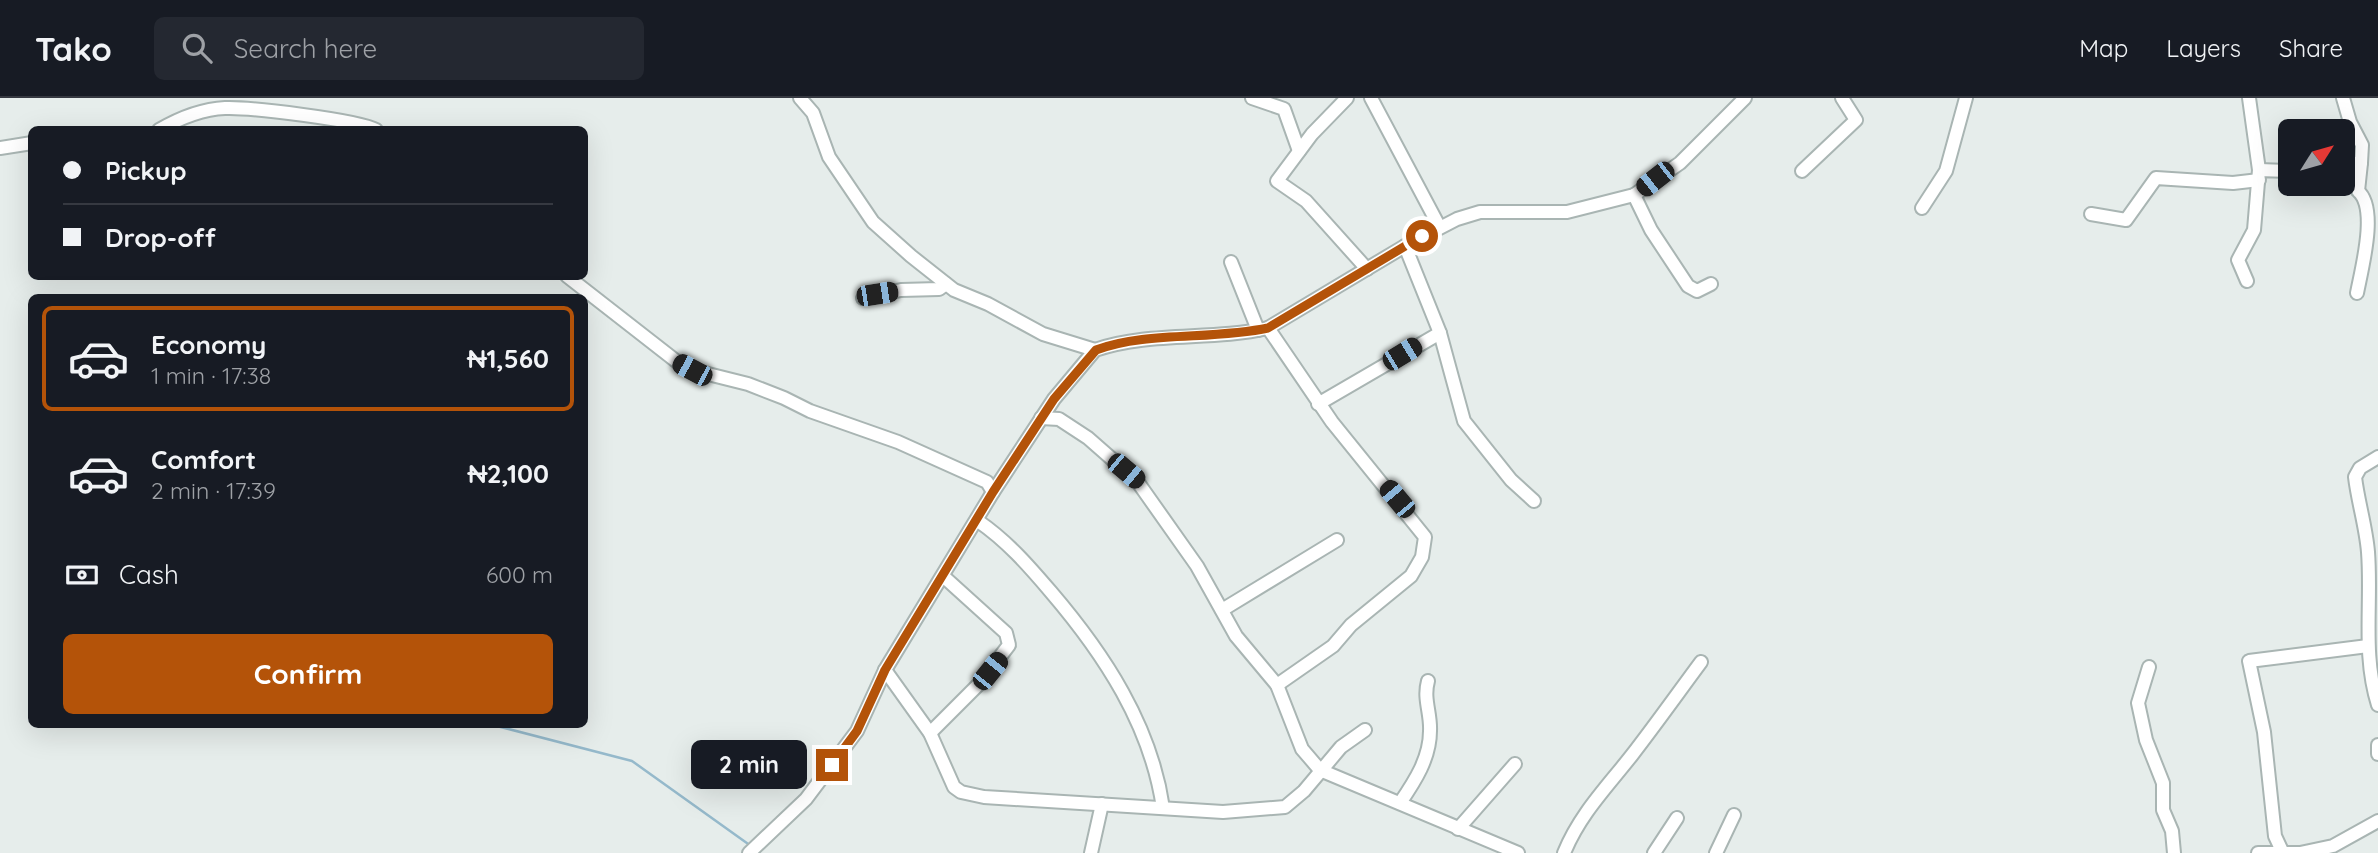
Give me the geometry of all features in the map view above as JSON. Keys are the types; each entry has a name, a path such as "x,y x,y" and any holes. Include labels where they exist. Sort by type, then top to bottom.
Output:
{"street":[{"path":"800,98 813,113 829,157 873,222 946,284 1043,334 1096,350 1159,340 1246,334 1263,329 1439,226 1480,212 1567,212 1634,195 1680,163 1745,98"},
{"path":"1252,98 1284,109 1299,151"},
{"path":"1347,98 1299,151 1277,181 1306,201 1367,269"},
{"path":"1371,98 1439,226"},
{"path":"1802,171 1856,120 1842,98"},
{"path":"1922,208 1946,171 1966,98"},
{"path":"2247,281 2238,260 2254,230 2259,175 2249,98"},
{"path":"2343,98 2350,122 2362,145 2358,191 2364,195 2375,221 2357,293"},
{"path":"165,126 172,121 225,108 323,118 358,126"},
{"path":"0,148 28,144"},
{"path":"2356,163 2361,163"},
{"path":"2091,214 2126,220 2156,178 2232,183 2278,173"},
{"path":"1634,195 1651,230 1688,286 1697,291 1711,284"},
{"path":"1405,246 1440,333 1464,421 1511,481 1534,500"},
{"path":"1231,262 1263,329 1318,404 1425,537 1422,557 1411,576 1351,625 1333,646 1277,685"},
{"path":"572,280 676,361 692,370 772,393 833,421 898,442 990,487"},
{"path":"863,298 901,290 939,289 946,284"},
{"path":"1318,404 1440,333"},
{"path":"749,853 820,781 857,731 885,670 978,521 990,487 1005,474 1054,399 1096,350"},
{"path":"1054,399 1059,419"},
{"path":"1041,418 1059,419 1088,438 1137,481 1198,566 1236,636 1277,685 1302,749 1320,770 1518,853"},
{"path":"2378,457 2360,468 2355,477 2368,549 2368,646 2372,684 2378,705"},
{"path":"978,521 1017,551 1082,627 1136,717 1152,755 1163,808"},
{"path":"1222,610 1337,540"},
{"path":"930,733 979,684 1009,645 1006,633 943,576"},
{"path":"2282,851 2275,836 2264,732 2249,661 2368,646"},
{"path":"1564,853 1573,830 1600,791 1630,757 1701,662"},
{"path":"2149,667 2138,703 2146,740 2163,783 2163,810 2172,831 2174,853"},
{"path":"885,670 930,733 948,777 961,792 984,797 1223,812 1285,807 1304,791 1341,747 1365,730"},
{"path":"1400,803 1421,769 1427,751 1430,732 1425,701 1428,681"},
{"path":"2378,745 2378,754"},
{"path":"1458,829 1515,764"},
{"path":"1091,853 1102,804"},
{"path":"1716,853 1734,815"},
{"path":"1654,853 1677,818"},
{"path":"2258,853 2300,853 2333,846 2378,821"}],"waterway":[{"path":"504,728 632,761 751,846"}],"route":[{"path":"832,765 857,731 885,670 978,521 993,492 1054,399 1096,350 1159,340 1246,334 1268,328 1422,236"}]}
